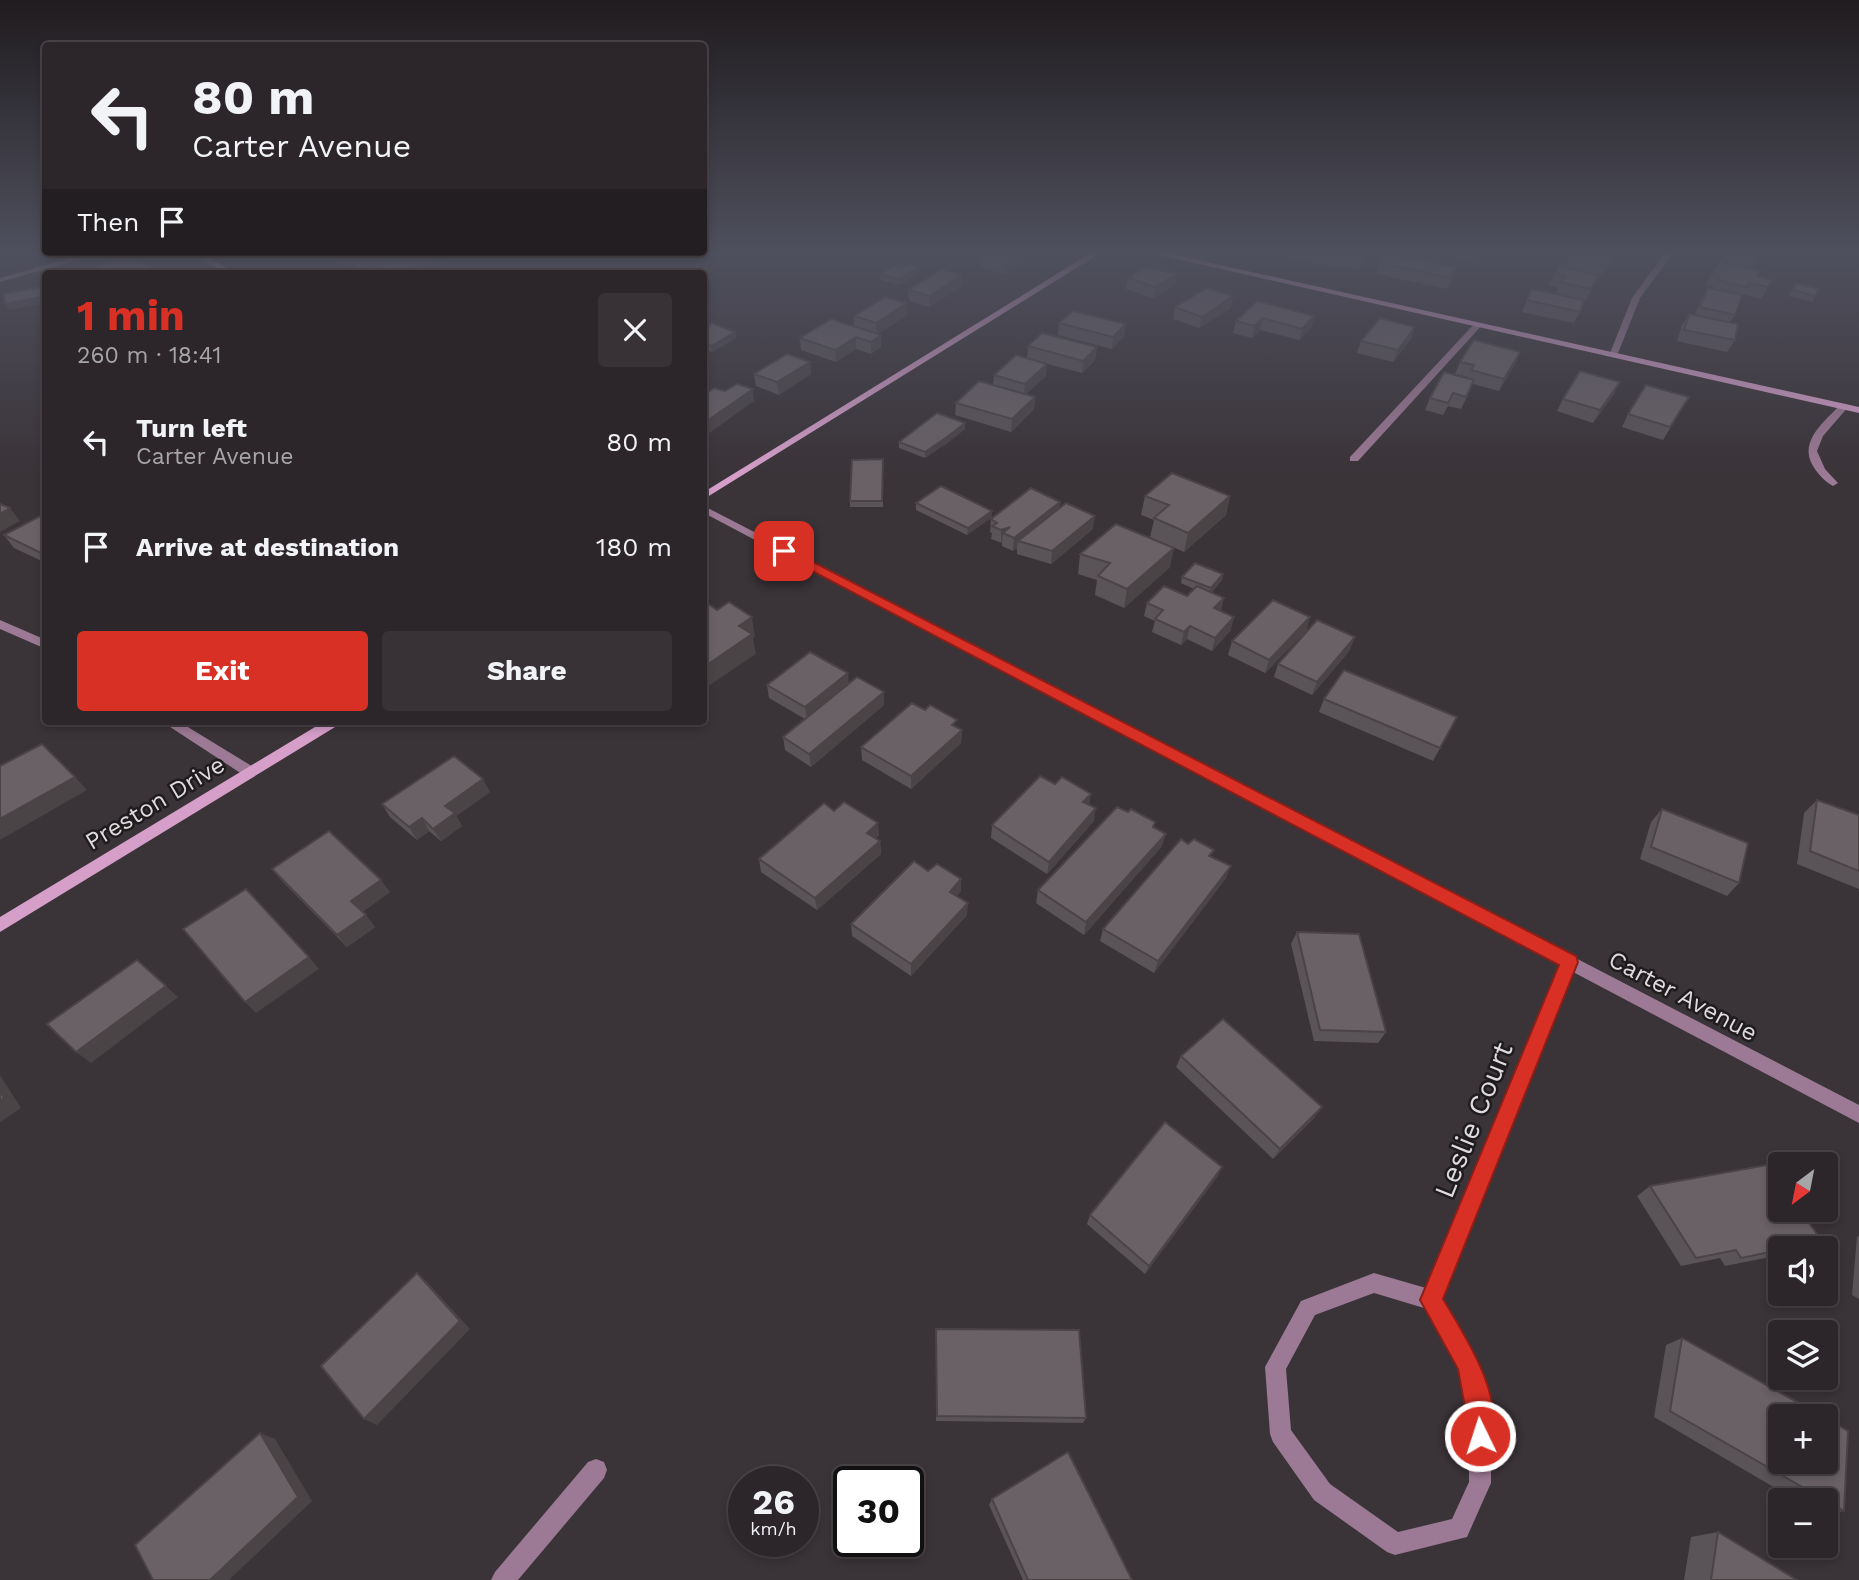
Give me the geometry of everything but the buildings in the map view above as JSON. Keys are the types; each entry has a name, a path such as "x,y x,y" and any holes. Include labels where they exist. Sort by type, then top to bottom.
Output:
{"street":[{"path":"707,494 976,328"},
{"path":"1354,459 1476,328"},
{"path":"1496,328 1859,410"},
{"path":"1614,354 1624,328"},
{"path":"1833,483 1816,468 1810,452 1813,440 1844,406"},
{"name":"Carter Avenue","path":"707,511 1859,1115"},
{"path":"0,624 42,643"},
{"path":"175,725 250,772"},
{"name":"Preston Drive","path":"0,925 328,725"},
{"name":"Leslie Court","path":"1431,1300 1569,962"},
{"path":"1374,1283 1431,1300 1469,1365 1480,1413 1480,1483 1460,1529 1395,1544 1322,1492 1281,1434 1275,1367 1308,1307 1374,1283"},
{"path":"503,1580 596,1470"}],"route":[{"path":"784,551 1569,962 1431,1300 1469,1365 1480,1413 1480,1436"}]}
